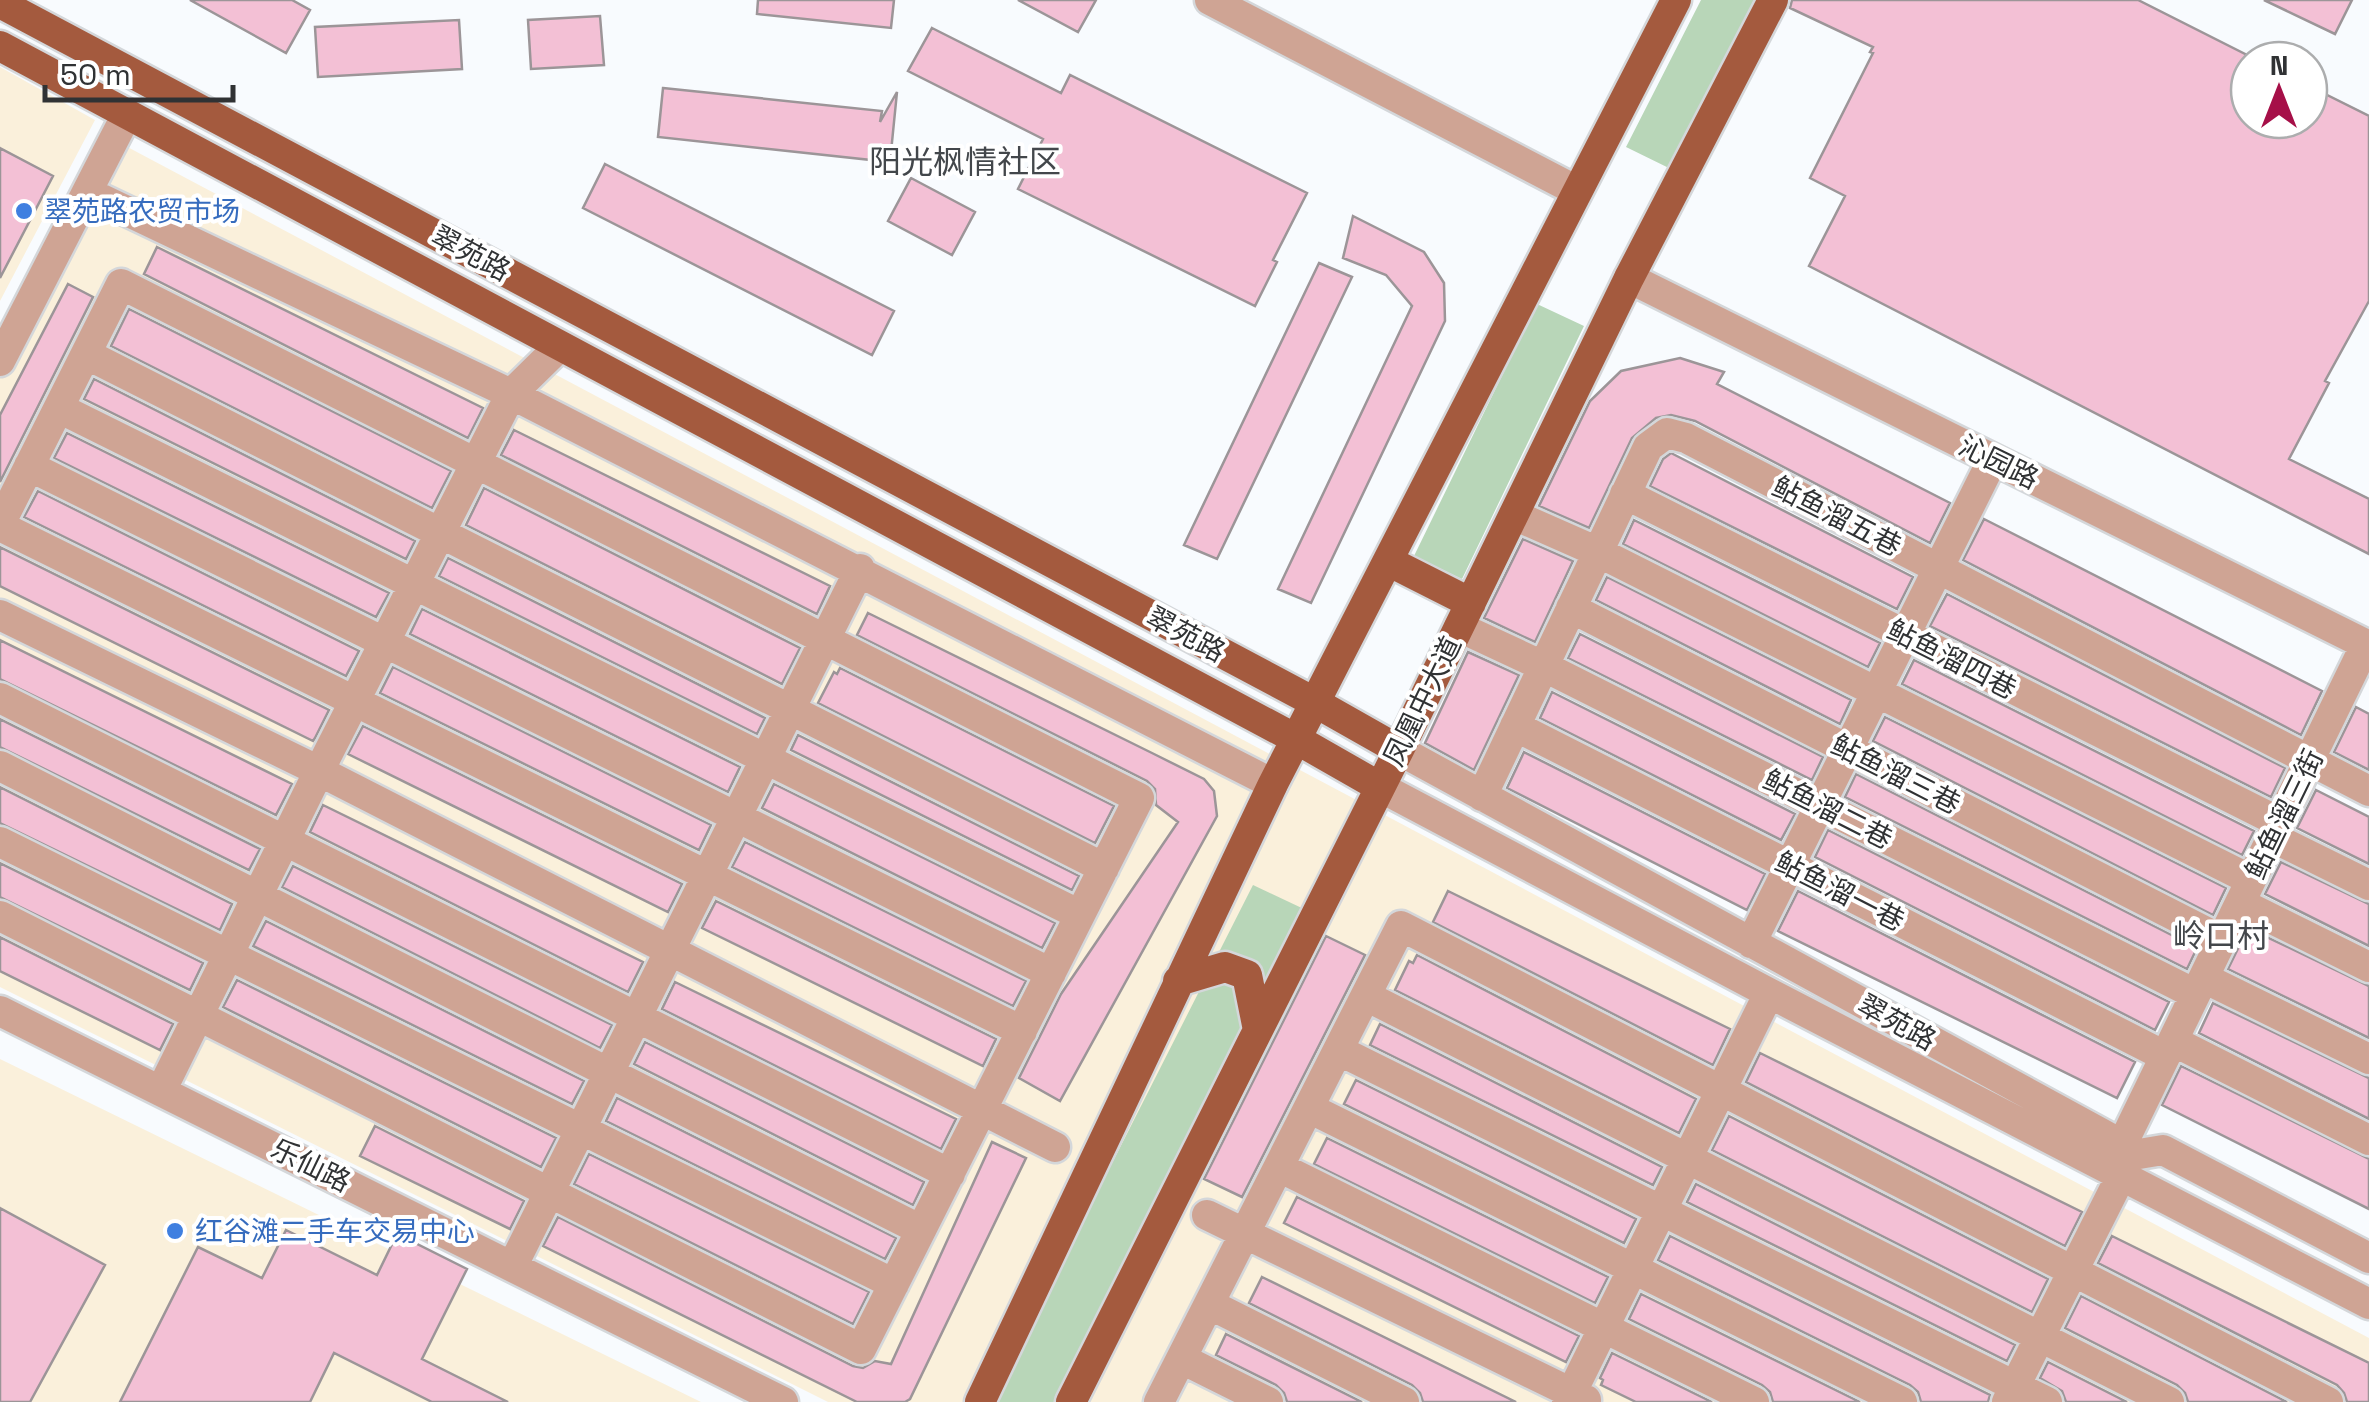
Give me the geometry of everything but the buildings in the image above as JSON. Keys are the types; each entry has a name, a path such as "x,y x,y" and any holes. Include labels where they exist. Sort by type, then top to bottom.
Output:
{"main road":[{"path":"980,1402 1274,784 1676,0"},
{"name":"凤凰中大道","path":"1071,1402 1399,750 1629,278 1773,0"},
{"name":"翠苑路","path":"0,3 1399,750"},
{"name":"翠苑路","path":"0,46 1380,787"},
{"path":"1388,562 1465,615"},
{"path":"1178,980 1225,967 1247,975 1258,1030"}],"street":[{"path":"1210,0 1577,191"},
{"path":"0,361 126,116"},
{"path":"87,192 511,394 860,569 1274,784"},
{"name":"沁园路","path":"1629,278 2368,645"},
{"path":"0,916 861,1349 922,1230 982,1110 1022,1031 1051,973 1080,916 1139,798 122,284 0,525 1022,1031"},
{"path":"161,1091 511,394 560,346"},
{"path":"86,354 1104,868"},
{"path":"58,408 1080,916"},
{"name":"鲇鱼溜五巷","path":"1482,796 1648,447 1667,433 1686,438 2369,792"},
{"path":"1751,943 1993,459"},
{"path":"29,466 1051,973"},
{"name":"鲇鱼溜四巷","path":"1626,494 2276,830 2369,885"},
{"path":"1514,514 1876,692 2246,892 2369,967"},
{"path":"513,1265 860,569"},
{"name":"鲇鱼溜三巷","path":"1571,608 2222,940"},
{"path":"0,615 319,770 1055,1146"},
{"name":"鲇鱼溜二巷","path":"1465,615 1543,666 1820,806 2200,986 2369,1059"},
{"name":"鲇鱼溜三街","path":"2011,1394 2073,1270 2169,1048 2368,645"},
{"path":"0,698 950,1174"},
{"name":"鲇鱼溜一巷","path":"1514,726 1790,865 2369,1140"},
{"name":"翠苑路","path":"1399,750 1751,943 2369,1304"},
{"path":"0,766 922,1230"},
{"name":"翠苑路","path":"1380,787 1768,994 2122,1160 2163,1150 2369,1258"},
{"path":"0,842 894,1284"},
{"path":"1160,1402 1401,926 2328,1402"},
{"path":"1207,1216 1576,1399 1604,1328 1768,994"},
{"path":"1366,996 2169,1402"},
{"name":"乐仙路","path":"0,1011 782,1402"},
{"path":"1338,1050 1661,1211 2011,1394 2047,1402"},
{"path":"1309,1108 1902,1402"},
{"path":"1278,1167 1754,1402"},
{"path":"1209,1304 1404,1402"},
{"path":"1182,1358 1268,1402"}],"shaded area":[{"name":"翠苑路农贸市场","path":"0,67 95,120 0,301"},
{"path":"103,134 2369,1338 2369,1402 828,1402 0,987 0,328"},
{"name":"红谷滩二手车交易中心","path":"0,1059 701,1402 0,1402"}],"green space":[{"path":"1701,0 1765,0 1677,172 1626,147"},
{"path":"1537,304 1584,326 1462,579 1414,556"},
{"path":"1253,885 1306,910 1061,1402 991,1402"}],"place":[{"name":"翠苑路农贸市场","path":"24,211"},
{"name":"红谷滩二手车交易中心","path":"175,1231"}],"district":[{"name":"阳光枫情社区","path":"965,162"},
{"name":"岭口村","path":"2221,936"}]}
